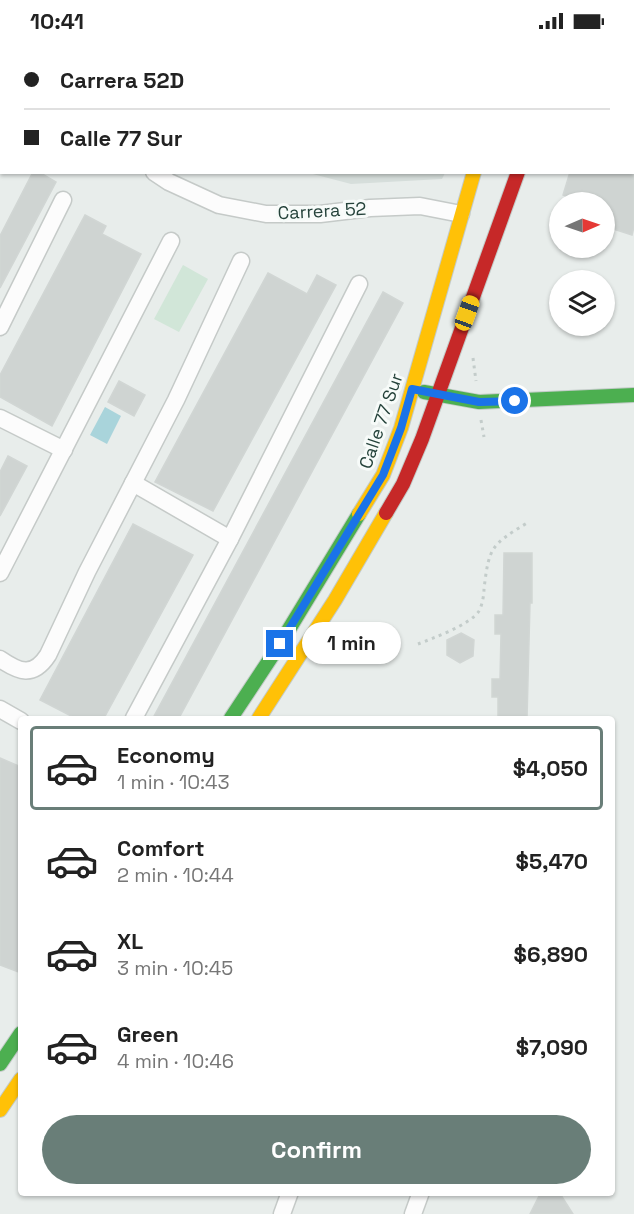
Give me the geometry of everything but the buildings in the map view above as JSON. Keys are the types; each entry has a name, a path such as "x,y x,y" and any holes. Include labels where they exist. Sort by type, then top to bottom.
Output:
{"street":[{"name":"Carrera 52","path":"157,174 219,205 266,214 320,214 370,208 420,206 461,214"},
{"name":"Calle 77 Sur","path":"232,716 280,644 383,475 401,428 473,174"},
{"path":"260,716 335,600 403,484 422,439 517,174"},
{"path":"0,327 63,200"},
{"path":"0,573 171,241"},
{"path":"0,659 22,671 42,664 176,400 241,261"},
{"path":"136,716 231,539 359,284"},
{"path":"412,389 479,402 634,395"},
{"path":"0,418 64,450"},
{"path":"133,483 231,539"},
{"path":"0,709 18,719"},
{"path":"0,1064 18,1037"},
{"path":"0,1110 18,1083"},
{"path":"282,1214 289,1196"},
{"path":"413,1214 420,1196"}],"path":[{"path":"418,644 461,626 479,612 484,594 487,559 493,547 526,524"}],"shaded area":[{"path":"313,174 444,174 442,179 351,184"}],"green space":[{"path":"183,265 208,279 179,332 154,319"}],"water":[{"path":"105,407 121,416 107,444 90,435"}],"traffic: fast":[{"path":"424,392 479,402 634,395"},
{"path":"232,716 280,644 359,514"},
{"path":"0,1064 18,1037"}],"traffic: slow":[{"path":"359,514 383,475 401,428 473,174"},
{"path":"260,716 335,600 386,513"},
{"path":"0,1110 18,1083"}],"traffic: jam":[{"path":"386,513 403,484 422,439 517,174"}],"route":[{"path":"280,644 383,475 401,428 412,389 479,402 515,401"}]}
